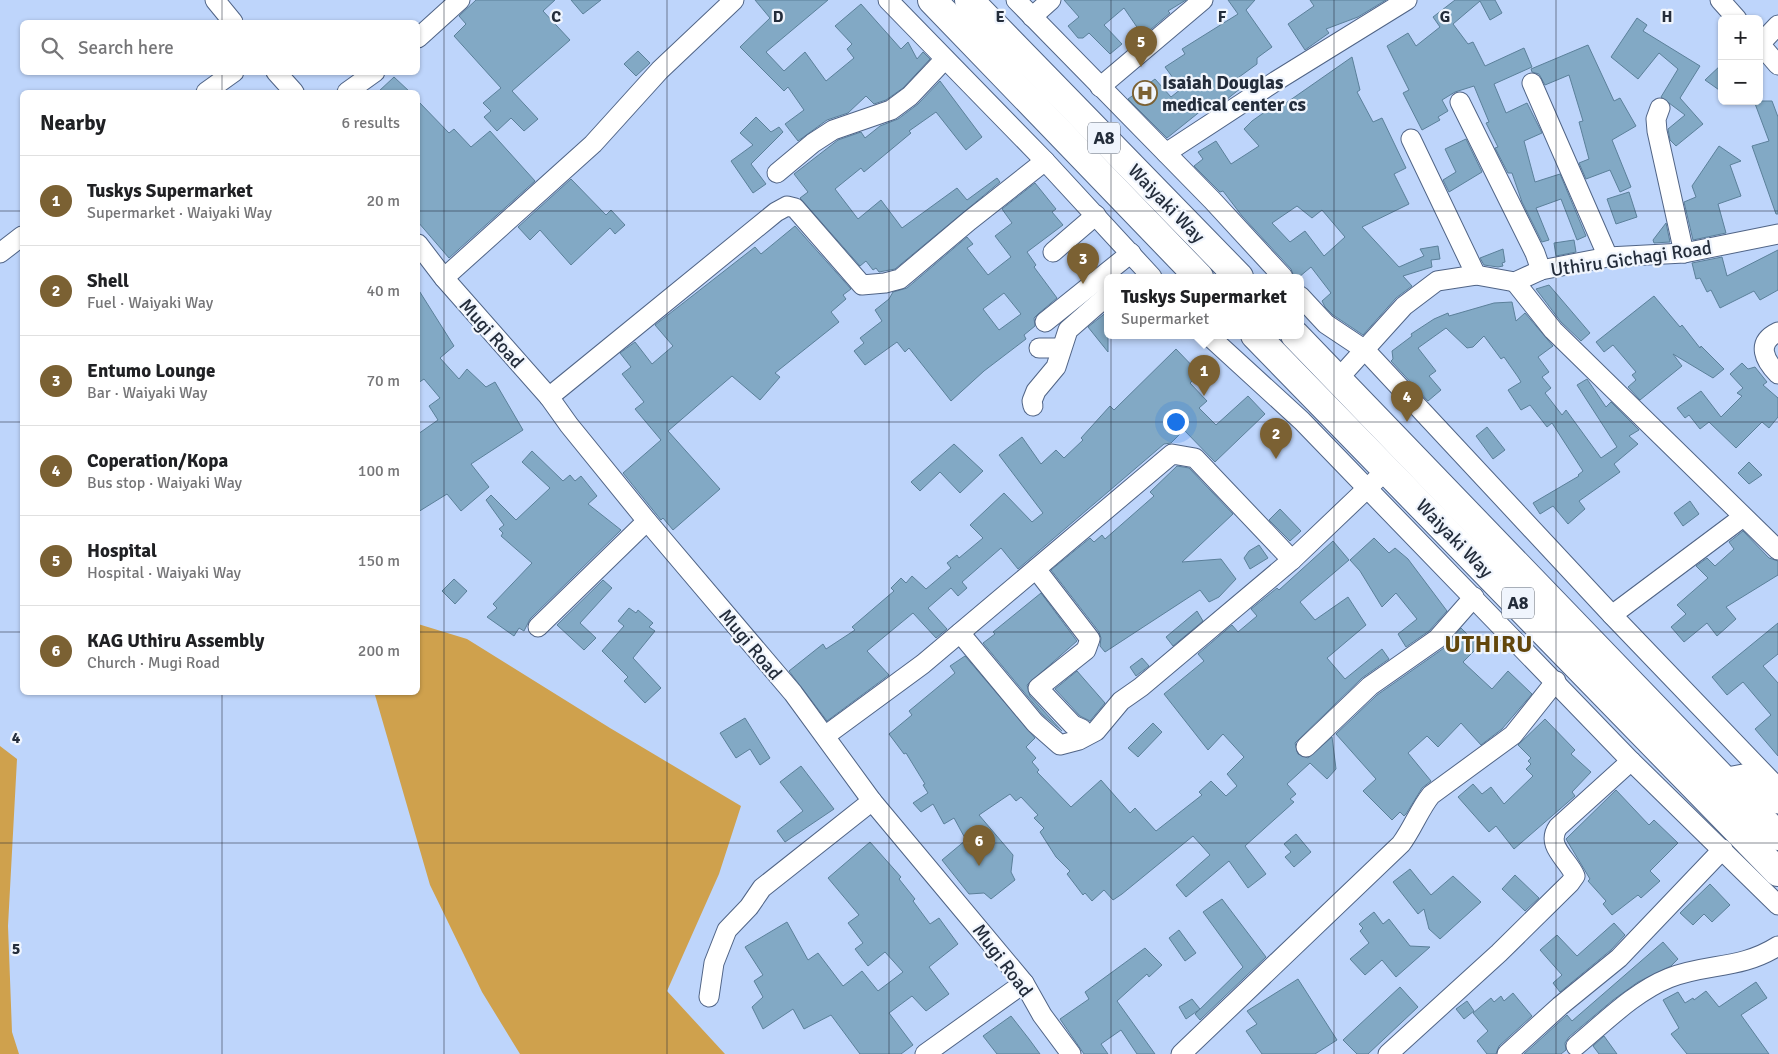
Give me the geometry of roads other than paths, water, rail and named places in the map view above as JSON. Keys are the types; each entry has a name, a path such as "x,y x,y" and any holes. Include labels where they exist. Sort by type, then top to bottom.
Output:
{"highway":[{"name":"Waiyaki Way","path":"932,0 1196,274"},
{"name":"Waiyaki Way","path":"969,0 1236,274"},
{"name":"Waiyaki Way","path":"1260,339 1778,872"},
{"name":"Waiyaki Way","path":"1298,339 1778,836"}],"street":[{"path":"215,0 231,20"},
{"path":"420,36 460,0"},
{"path":"444,278 594,144 660,70 734,0"},
{"path":"888,0 1096,215 1131,253 1142,274"},
{"path":"1016,0 1166,153 1280,274"},
{"path":"1032,17 1051,0"},
{"path":"1100,87 1203,0"},
{"path":"1166,153 1276,81 1407,0"},
{"path":"1720,0 1733,15"},
{"path":"1763,41 1778,25"},
{"path":"1763,48 1778,65"},
{"path":"777,173 813,143 833,130 891,110 910,96 945,59"},
{"path":"209,90 230,75"},
{"path":"279,75 292,90"},
{"path":"349,90 371,75"},
{"path":"1532,83 1608,257"},
{"path":"1460,102 1535,253 1541,270"},
{"path":"1660,108 1656,119 1684,253"},
{"path":"1411,139 1476,275"},
{"path":"549,397 776,212 787,206 794,208 862,285 885,283 900,279 1045,161"},
{"path":"1053,252 1096,215"},
{"name":"Uthiru Gichagi Road","path":"1515,282 1541,270 1608,257 1684,253 1778,234"},
{"path":"0,254 20,238"},
{"name":"Mugi Road","path":"420,247 444,278 549,397 569,425 647,521 793,693 872,801 1024,983 1042,1016 1071,1054"},
{"path":"1105,274 1131,253"},
{"path":"1044,322 1104,274"},
{"path":"1338,379 1404,306 1437,281 1476,275 1515,282 1552,330 1778,550"},
{"path":"1033,406 1034,395 1053,372 1068,330 1104,298"},
{"path":"1304,300 1326,324 1365,350 1612,615 1778,788"},
{"path":"1778,332 1766,344 1764,354 1768,363 1778,374"},
{"path":"1224,343 1631,760 1778,904"},
{"path":"1040,348 1061,348"},
{"path":"825,736 923,664 1172,454 1195,458 1292,560"},
{"path":"960,633 1035,723 1060,745 1079,740 1096,731 1121,701 1141,687 1292,560 1388,469"},
{"path":"1612,615 1743,517"},
{"path":"538,627 647,521"},
{"path":"1036,569 1090,639 1086,650 1038,688 1073,725 1082,729"},
{"path":"1306,747 1370,686 1437,639 1474,597"},
{"path":"1181,1054 1397,849 1409,834 1424,804 1431,795 1512,736 1556,682"},
{"path":"1388,1054 1499,954 1570,883 1575,876 1554,845 1553,834 1558,827 1631,760"},
{"path":"1722,778 1743,774 1771,801 1778,804"},
{"path":"709,997 714,963 727,930 749,907 762,888 872,801"},
{"path":"1507,1054 1560,1006 1619,958 1723,849"},
{"path":"1576,1046 1646,990 1669,978 1747,962 1762,956 1778,946"},
{"path":"925,1054 1024,983"}],"place":[{"name":"Hospital","path":"1141,67"},
{"name":"Isaiah Douglas medical center cs","path":"1145,93"},
{"name":"Entumo Lounge","path":"1083,284"},
{"name":"Tuskys Supermarket","path":"1204,396"},
{"name":"Coperation/Kopa","path":"1407,422"},
{"name":"Shell","path":"1276,459"},
{"name":"KAG Uthiru Assembly","path":"979,866"}],"district":[{"name":"UTHIRU","path":"1489,644"}]}
